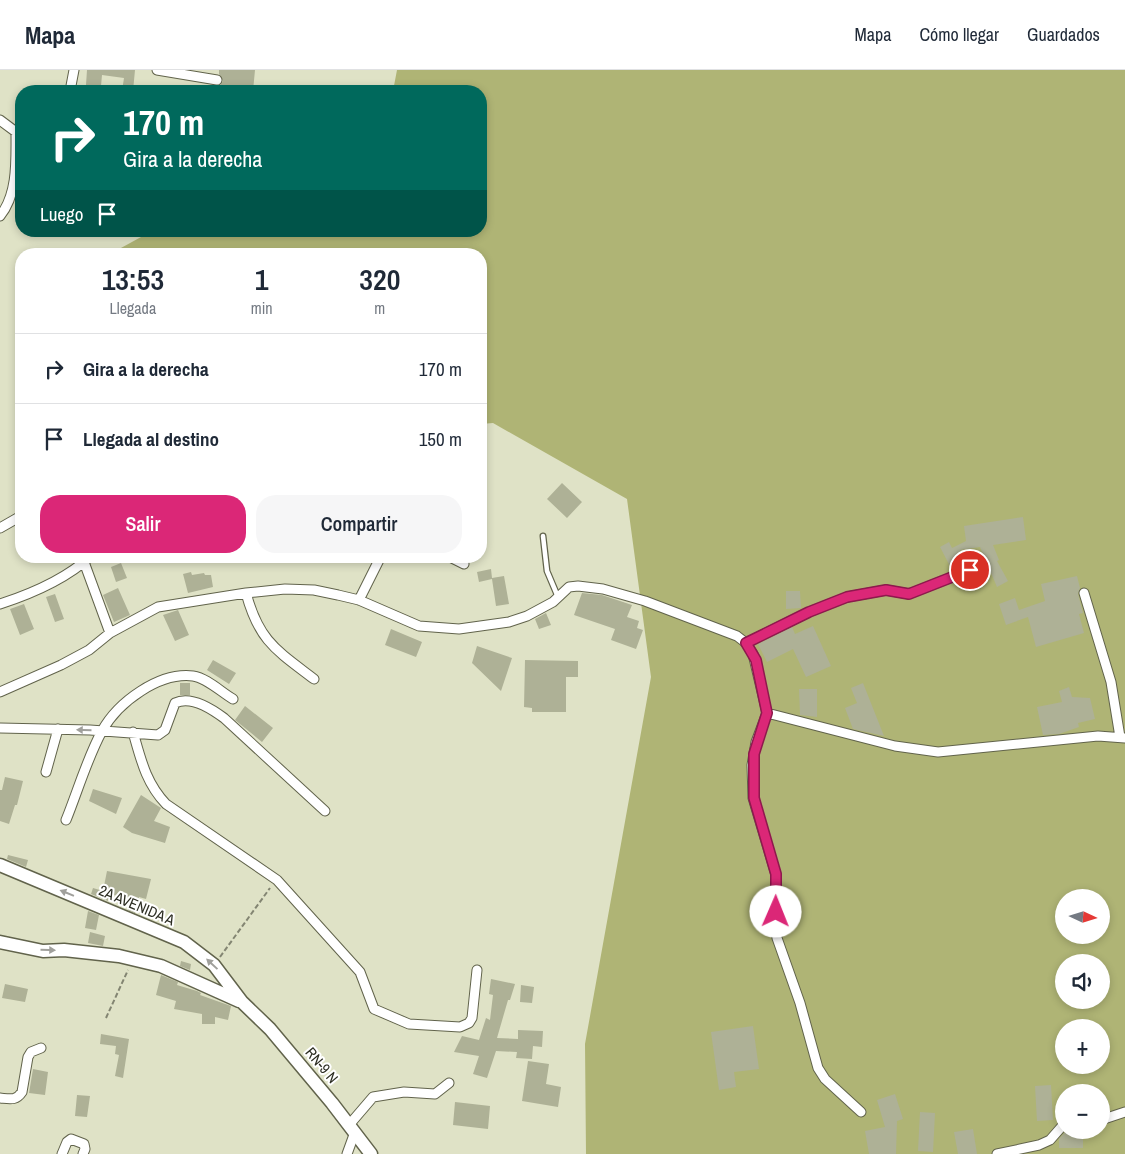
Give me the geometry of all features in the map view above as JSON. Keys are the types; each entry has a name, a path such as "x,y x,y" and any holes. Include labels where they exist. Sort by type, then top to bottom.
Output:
{"main road":[{"name":"2A AVENIDA A","path":"0,865 184,942 214,965 242,1002"},
{"path":"0,942 43,951 64,950 119,956 160,966 242,1002"},
{"name":"RN-9 N","path":"242,1002 270,1029 352,1128 371,1154"}],"street":[{"path":"71,85 74,70"},
{"path":"157,70 216,80"},
{"path":"1,122 15,131"},
{"path":"0,216 8,206 15,176"},
{"path":"0,528 15,519"},
{"path":"0,604 25,596 81,563"},
{"path":"89,563 110,633"},
{"path":"359,600 378,563"},
{"path":"746,643 809,612 862,593 886,590 909,594 970,570 978,571 980,578"},
{"path":"0,692 61,665 89,650 110,633 158,606 246,593 314,590 359,600 419,626 459,629 509,622 536,611 573,586 603,589 646,601 732,634 746,643 756,660 767,713 756,742 752,765 754,798 776,874 775,923 777,938 800,1003 818,1068 825,1079 861,1112"},
{"path":"246,593 253,618 262,634 289,660 314,679"},
{"path":"767,713 895,746 938,752 1098,736 1122,738 1111,682 1084,593"},
{"path":"66,820 102,731 115,714 136,694 159,682 177,676 194,676 233,700"},
{"path":"0,728 133,732 160,735 165,730 175,703 185,700 201,704 224,718 324,811"},
{"path":"46,772 58,729"},
{"path":"133,732 146,775 153,790 166,804 277,880 360,972 374,1010 409,1024 460,1027 469,1024 472,1018 477,970"},
{"path":"0,1098 14,1100 19,1097 22,1092 28,1057 31,1052 41,1048"},
{"path":"347,1154 352,1128 373,1097 404,1092 435,1094 449,1083"},
{"path":"1110,1117 1125,1112"},
{"path":"997,1154 1039,1145 1050,1140 1055,1134"},
{"path":"62,1154 67,1142 71,1139 84,1144 83,1154"}],"lane":[{"path":"543,536 547,571 558,597"}],"path":[{"path":"214,965 277,880"},
{"path":"106,1018 128,969 118,961 119,956"}],"green space":[{"path":"397,70 1125,70 1125,1154 586,1154 585,1044 651,677 627,499 493,423 487,424 487,248 121,248 141,237 487,237 487,85 394,85"}],"building":[{"path":"87,70 135,70 134,85 123,85 124,78 102,75 101,85 86,85"},
{"path":"219,70 255,70 254,85 220,85 223,81"},
{"path":"562,483 582,502 567,518 547,499"},
{"path":"1023,517 1026,540 993,545 999,560 997,561 1008,581 997,587 980,547 960,550 967,564 952,570 940,547 949,542 952,548 966,541 964,526"},
{"path":"121,563 127,578 116,582 111,567"},
{"path":"491,569 492,578 504,576 509,604 496,606 492,579 479,582 477,572"},
{"path":"191,572 192,575 204,573 205,575 211,575 213,587 188,593 183,574"},
{"path":"1077,576 1080,588 1078,594 1083,613 1079,614 1084,633 1036,647 1028,617 1006,625 999,604 1015,598 1019,610 1045,601 1041,584"},
{"path":"118,588 130,615 114,622 103,595"},
{"path":"786,591 800,591 801,608 786,609"},
{"path":"582,593 602,595 632,605 627,617 639,621 637,628 643,630 636,649 611,640 615,629 574,615"},
{"path":"55,594 64,619 55,622 46,597"},
{"path":"24,604 34,629 20,635 10,609"},
{"path":"178,610 189,635 175,641 163,615"},
{"path":"546,613 551,625 539,629 535,619"},
{"path":"813,626 831,666 806,677 793,649 767,662 758,644 792,627 795,634"},
{"path":"391,629 422,642 416,657 385,645"},
{"path":"477,646 512,658 501,691 472,663"},
{"path":"213,660 236,673 229,684 207,670"},
{"path":"525,660 578,661 578,677 566,677 566,712 532,712 532,708 524,707"},
{"path":"180,683 190,683 190,695 180,695"},
{"path":"863,683 884,736 853,729 845,708 857,703 851,688"},
{"path":"1069,687 1072,697 1090,698 1095,719 1078,723 1079,727 1059,734 1043,735 1037,707 1062,702 1059,691"},
{"path":"799,689 817,689 817,717 800,715"},
{"path":"245,706 273,728 262,742 235,720"},
{"path":"5,777 23,781 17,805 15,805 9,824 0,821 0,790 2,790"},
{"path":"93,789 122,798 116,814 89,801"},
{"path":"141,795 161,808 154,821 170,827 165,843 132,833 123,827"},
{"path":"8,855 28,860 26,867 7,859"},
{"path":"107,871 151,879 146,899 139,897 135,913 128,910 130,899 110,894 108,901 91,894 93,888 103,891"},
{"path":"88,911 99,915 96,930 85,928"},
{"path":"90,932 105,936 103,946 88,943"},
{"path":"181,961 191,964 190,970 180,966"},
{"path":"161,975 178,982 177,985 197,991 201,993 200,995 231,1006 228,1020 215,1017 215,1024 202,1024 202,1014 174,1009 176,1001 156,995"},
{"path":"491,979 515,984 510,1000 508,1000 497,1038 518,1039 518,1030 543,1031 542,1047 533,1046 532,1059 516,1058 517,1052 496,1051 487,1078 473,1074 479,1056 454,1052 462,1036 479,1040 486,1018 490,1020 493,995 489,994"},
{"path":"5,984 28,989 25,1002 2,998"},
{"path":"521,985 534,987 532,1003 520,1002"},
{"path":"753,1026 759,1069 734,1072 736,1087 719,1090 711,1032"},
{"path":"101,1034 129,1039 123,1078 115,1076 119,1055 115,1054 116,1046 100,1044"},
{"path":"528,1061 549,1064 546,1084 561,1087 558,1107 522,1101"},
{"path":"33,1069 48,1072 45,1095 29,1093"},
{"path":"1051,1085 1053,1120 1037,1121 1035,1086"},
{"path":"895,1094 903,1119 897,1121 896,1154 869,1154 865,1131 885,1127 877,1100"},
{"path":"77,1095 90,1096 87,1117 75,1116"},
{"path":"455,1102 490,1106 488,1129 453,1125"},
{"path":"920,1112 935,1113 933,1152 918,1151"},
{"path":"973,1129 977,1154 958,1154 954,1132"},
{"path":"1059,1139 1083,1139 1083,1148 1059,1148"}],"route":[{"path":"776,912 776,874 754,798 752,765 756,742 767,713 756,660 746,643 809,612 847,597 886,590 909,594 970,570"}]}
